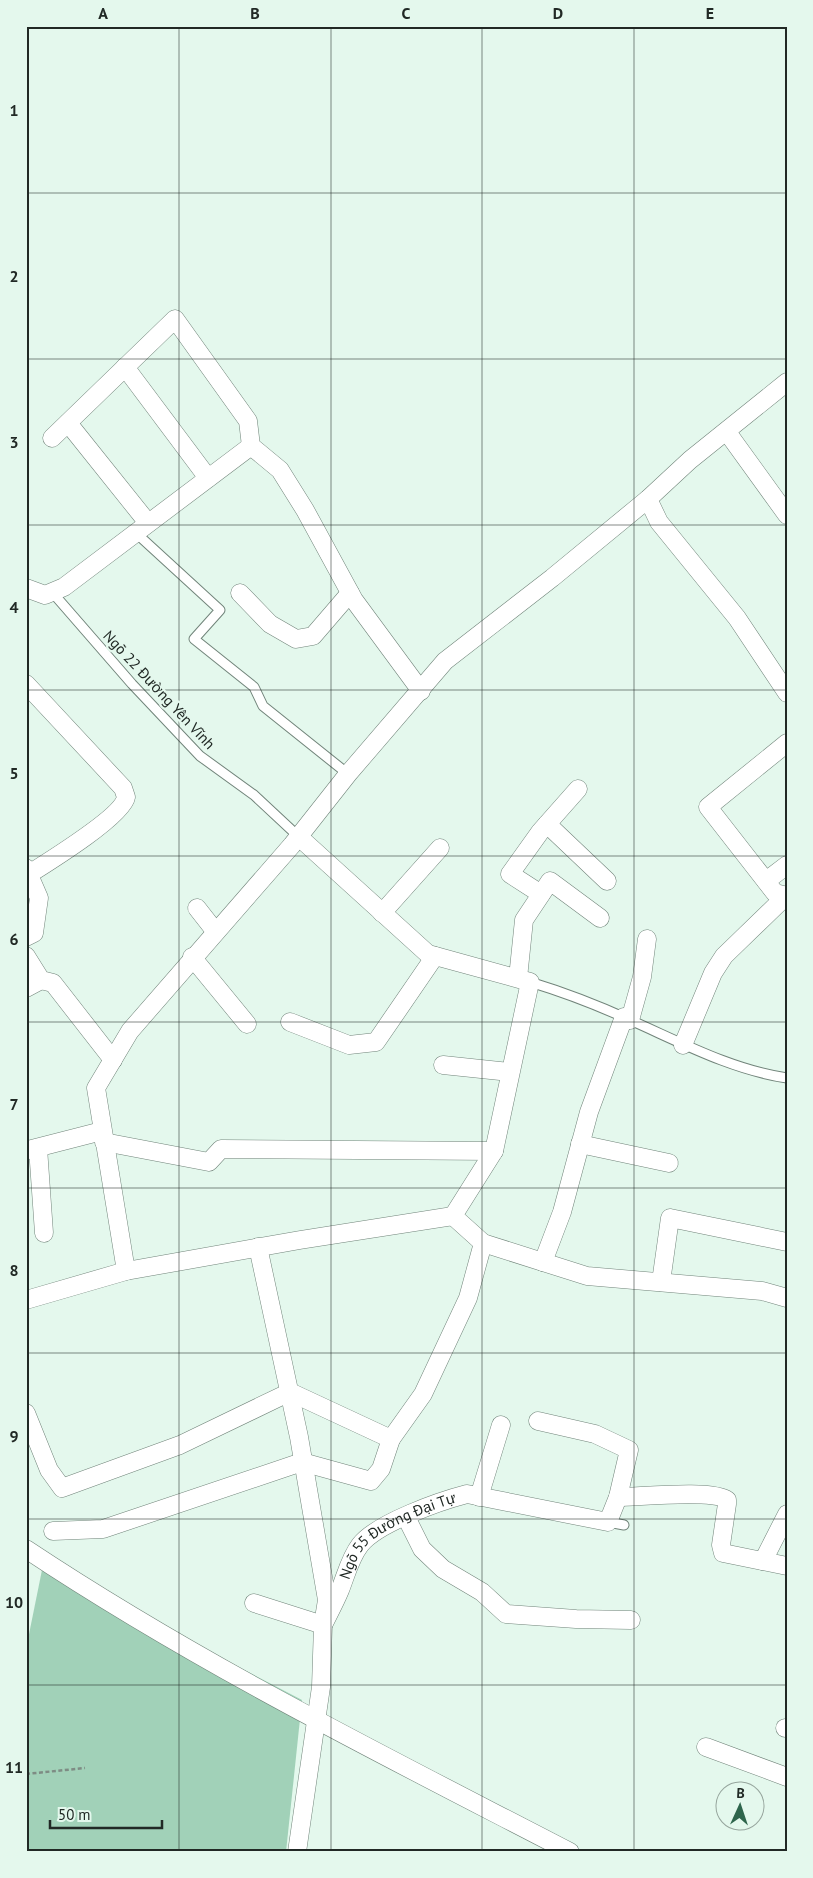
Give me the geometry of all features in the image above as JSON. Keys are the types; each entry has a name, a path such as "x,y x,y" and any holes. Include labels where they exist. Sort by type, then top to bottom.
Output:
{"street":[{"path":"52,438 175,319 248,421 251,446 280,470 305,510 350,593 421,690"},
{"path":"125,367 208,478"},
{"path":"126,1271 96,1088 130,1031 298,837 348,774 446,661 552,578 787,382"},
{"path":"68,423 142,528"},
{"path":"727,432 787,515"},
{"path":"26,588 45,595 64,587 251,446"},
{"path":"648,499 659,522 737,618 787,693"},
{"path":"240,593 270,624 296,638 313,636 350,593"},
{"path":"26,684 122,788 126,797 119,809 93,831 27,873 39,898 34,933 26,937"},
{"path":"786,896 775,893 708,807 787,743"},
{"path":"541,894 510,874 547,824 578,790"},
{"path":"547,824 607,881"},
{"path":"298,837 428,954 524,980"},
{"path":"382,913 440,848"},
{"path":"766,881 787,864"},
{"path":"26,1300 126,1271 258,1247 453,1216 494,1151 510,1072 524,980 524,920 550,881 600,918"},
{"path":"682,1045 713,973 724,956 786,896"},
{"path":"197,908 216,931"},
{"path":"543,1262 562,1212 589,1112 642,977 648,939"},
{"path":"26,956 34,984 53,983 113,1060"},
{"path":"290,1022 349,1045 376,1042 435,956"},
{"path":"192,958 247,1024"},
{"path":"443,1065 510,1072"},
{"path":"44,1233 32,1149 103,1136 209,1162 221,1149 494,1151"},
{"path":"580,1144 669,1163"},
{"path":"453,1216 483,1243 587,1276 762,1291 787,1298"},
{"path":"661,1282 670,1218 787,1242"},
{"path":"53,1531 103,1529 302,1462 371,1481 381,1469 391,1439 423,1394 464,1306 483,1243"},
{"path":"258,1247 290,1392 327,1600 323,1625 321,1687 314,1720 297,1852"},
{"path":"290,1392 391,1439"},
{"path":"26,1413 49,1470 62,1488 180,1445 290,1392"},
{"name":"Ngõ 55 Đường Đại Tự","path":"323,1625 352,1557 361,1543 374,1532 451,1498 467,1494 616,1524 618,1498 629,1450 595,1434 538,1421"},
{"path":"479,1497 501,1425"},
{"path":"618,1498 698,1494 723,1497 727,1500 727,1504 721,1550 724,1553 787,1566"},
{"path":"763,1561 787,1514"},
{"path":"406,1517 422,1549 443,1569 482,1592 506,1614 576,1619 631,1620"},
{"path":"26,1549 106,1602 314,1720 570,1852"},
{"path":"254,1603 323,1625"},
{"path":"706,1747 787,1778"}],"lane":[{"path":"142,528 220,610 194,639 254,687 263,706 348,774"},
{"name":"Ngõ 22 Đường Yên Vĩnh","path":"52,592 132,684 200,756 254,795 298,837"},
{"path":"524,980 627,1019 682,1045 769,1076 787,1078"}],"path":[{"path":"26,1774 85,1768"}],"green space":[{"path":"43,1565 302,1700 286,1852 26,1852 26,1649"}]}
